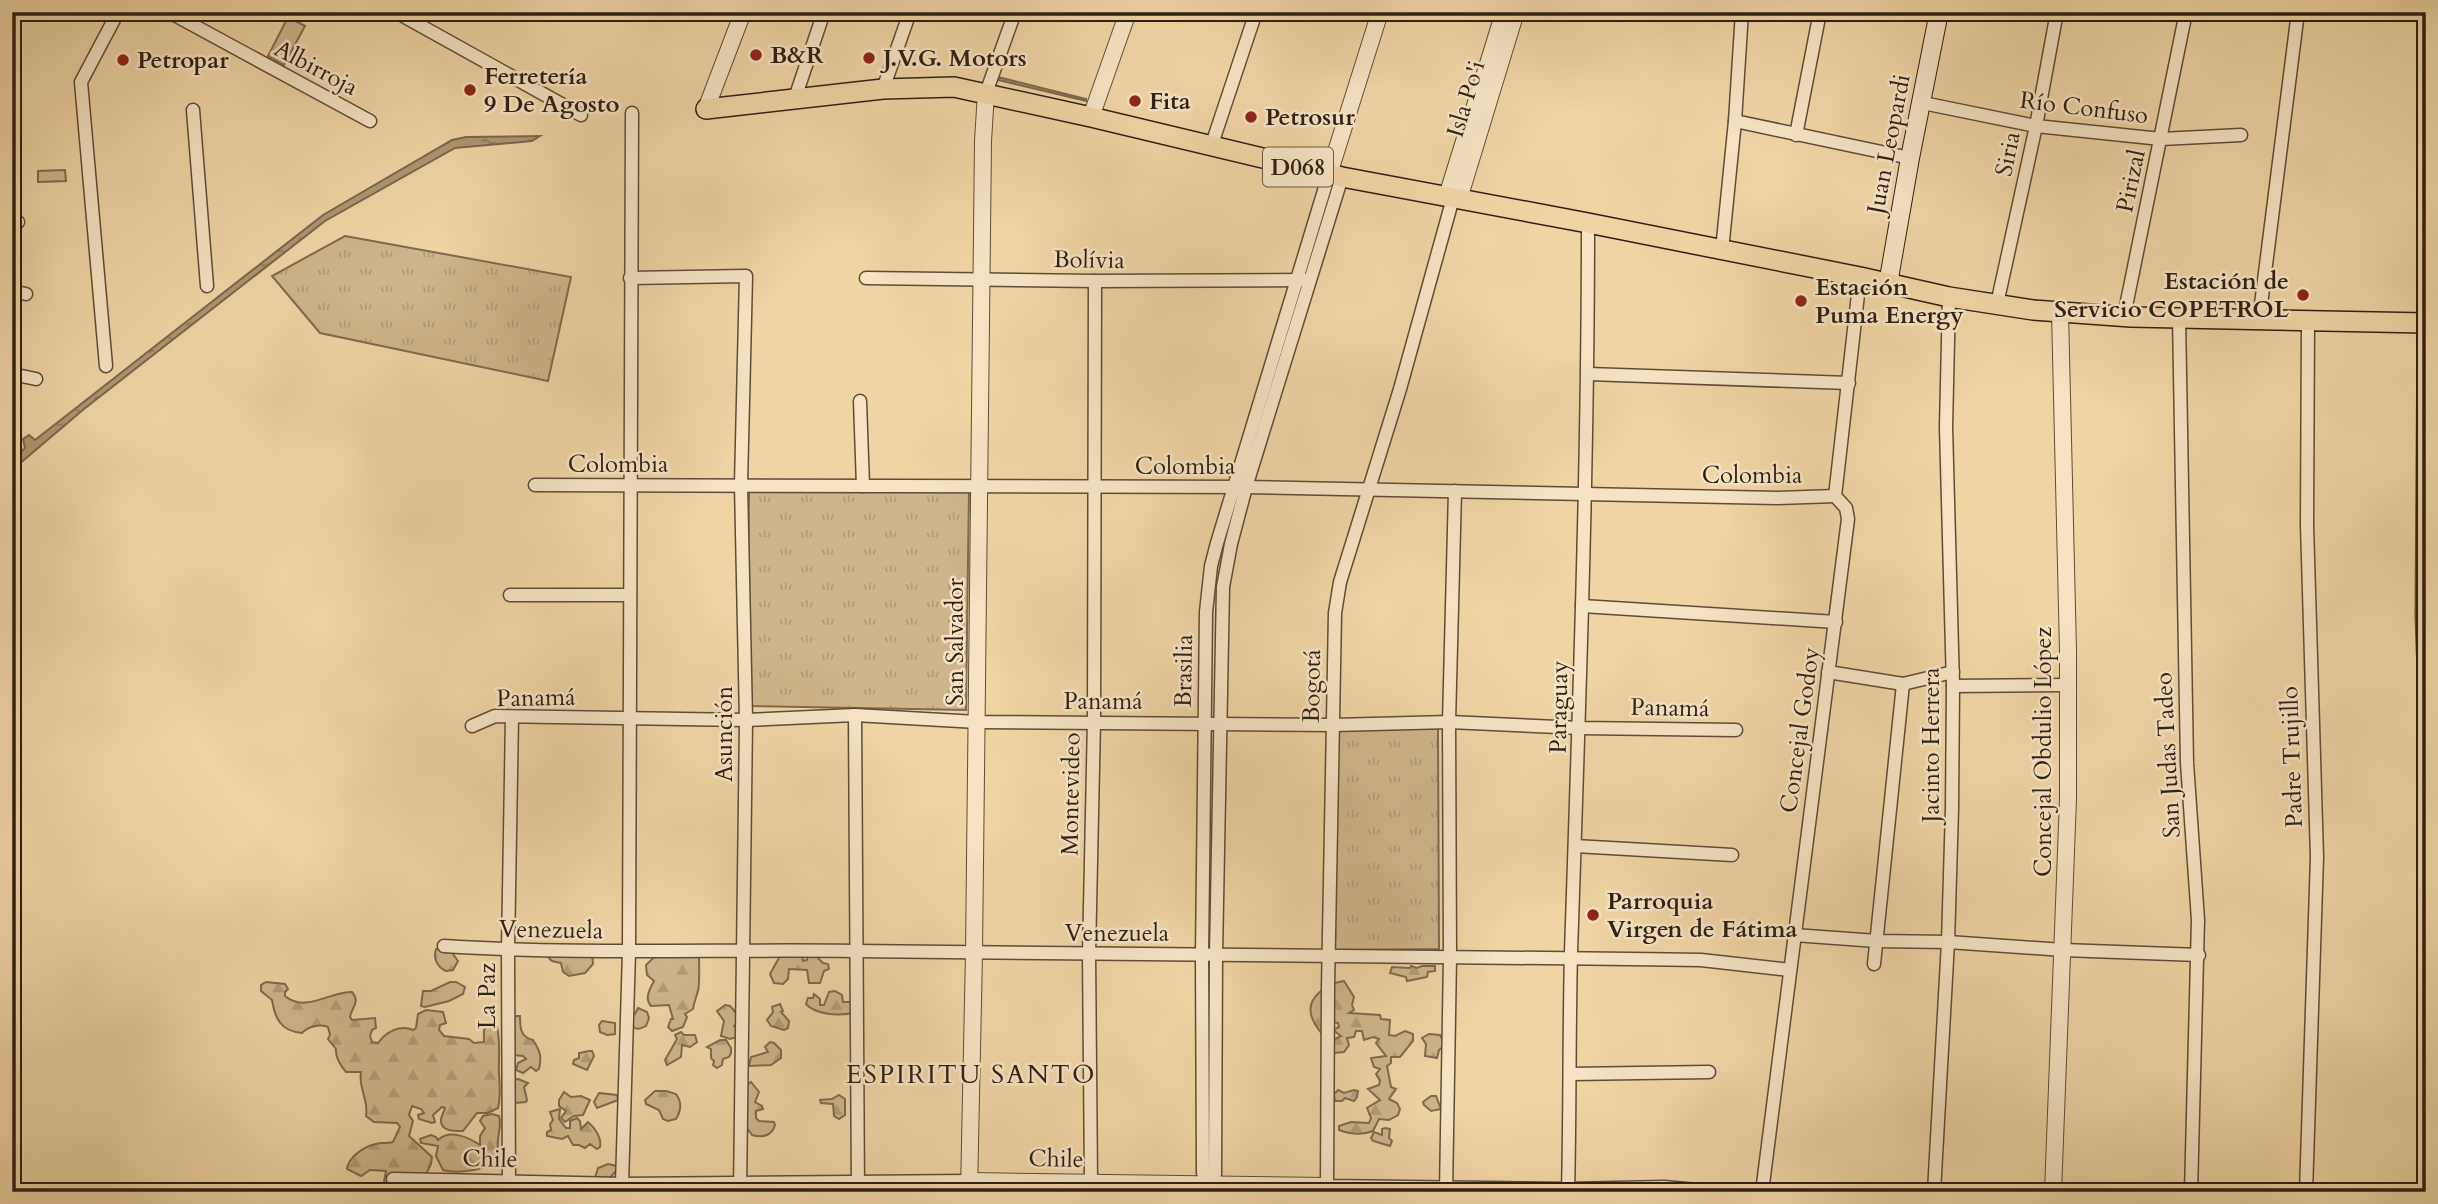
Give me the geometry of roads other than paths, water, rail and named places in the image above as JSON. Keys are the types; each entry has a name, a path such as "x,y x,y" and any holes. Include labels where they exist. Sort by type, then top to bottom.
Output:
{"main road":[{"name":"Juan Leopardi","path":"1888,284 1939,12"},
{"name":"D068","path":"706,109 883,89 954,87 1336,176 1860,277 1949,298 2124,317 2425,323"}],"street":[{"path":"106,366 81,82 118,12"},
{"name":"Albirroja","path":"169,12 370,121"},
{"path":"396,12 582,115"},
{"path":"794,98 824,12"},
{"path":"883,89 911,12"},
{"path":"986,93 1015,12"},
{"path":"1091,117 1128,12"},
{"path":"1211,147 1256,12"},
{"path":"1336,176 1380,12"},
{"name":"Isla Po'i","path":"1453,198 1504,12"},
{"name":"Isla Po'i","path":"1453,198 1516,12"},
{"path":"1722,250 1735,121 1742,12"},
{"path":"1796,135 1820,12"},
{"name":"Siria","path":"1997,304 2036,126 2057,12"},
{"name":"Pirizal","path":"2124,317 2186,12"},
{"path":"2259,320 2298,12"},
{"path":"706,109 741,13"},
{"name":"San Salvador","path":"969,1186 983,278 982,141 986,93"},
{"name":"Río Confuso","path":"1923,103 2036,126 2161,139 2241,135"},
{"path":"193,110 207,286"},
{"path":"622,1184 629,952 632,113"},
{"path":"1735,121 1910,158"},
{"name":"Brasilia","path":"1211,1188 1215,1174 1209,1134 1209,1072 1202,955 1206,612 1211,566 1240,487 1336,176"},
{"name":"Bogotá","path":"1327,1189 1335,613 1340,582 1400,389 1453,198"},
{"name":"Paraguay","path":"1568,1190 1571,958 1586,493 1588,223"},
{"name":"Asunción","path":"630,278 746,276 741,484 746,720 740,1186"},
{"name":"Concejal Godoy","path":"1762,1192 1836,622 1847,519 1846,508 1835,496 1860,277"},
{"name":"Bolívia","path":"866,278 1305,280"},
{"name":"Montevideo","path":"1091,1182 1089,954 1094,721 1095,281"},
{"path":"12,291 26,294"},
{"name":"Jacinto Herrera","path":"1934,1192 1948,942 1953,687 1946,426 1949,298"},
{"name":"Concejal Obdulio López","path":"2053,1192 2068,800 2060,312"},
{"name":"San Judas Tadeo","path":"2179,317 2187,763 2199,920 2191,1192"},
{"name":"Padre Trujillo","path":"2306,1192 2317,857 2307,525 2308,321"},
{"path":"2425,323 2426,731"},
{"path":"12,374 36,379"},
{"path":"1588,374 1849,383"},
{"path":"860,401 863,486"},
{"name":"Colombia","path":"535,485 1240,487 1777,498 1835,496"},
{"name":"Brasilia","path":"1209,1072 1216,956 1223,587 1240,487"},
{"path":"1446,1189 1450,957 1449,722 1455,491"},
{"path":"510,595 629,595"},
{"path":"1582,606 1836,622"},
{"path":"1828,673 1903,684 1953,672"},
{"path":"1874,964 1903,684"},
{"path":"1953,687 2068,685"},
{"path":"855,715 859,1187"},
{"name":"Panamá","path":"472,726 491,717 746,720 855,715 977,722 1334,725 1449,722 1580,728 1736,730"},
{"name":"La Paz","path":"509,1187 508,950 512,717"},
{"path":"1203,844 1218,844"},
{"path":"1575,846 1732,855"},
{"path":"1794,935 2199,955"},
{"name":"Venezuela","path":"444,946 629,952 743,950 1701,960 1790,970"},
{"path":"2424,1192 2426,1045"},
{"path":"1570,1074 1709,1072"},
{"name":"Chile","path":"393,1180 509,1187 622,1184 859,1187 1091,1182 1211,1188 1568,1190 1664,1187 1719,1192"}],"water":[{"path":"998,77 1086,99 1086,101 998,80"},
{"path":"540,136 532,141 455,148 325,221 84,409 12,470 12,461 25,448 23,439 29,435 35,440 323,215 452,140 466,137"}],"place":[{"name":"B&R","path":"756,55"},
{"name":"J.V.G. Motors","path":"869,58"},
{"name":"Petropar","path":"123,60"},
{"name":"Ferretería 9 De Agosto","path":"470,90"},
{"name":"Fita","path":"1135,101"},
{"name":"Petrosur","path":"1251,117"},
{"name":"Estación de Servicio COPETROL","path":"2303,295"},
{"name":"Estación Puma Energy","path":"1801,301"},
{"name":"Parroquia Virgen de Fátima","path":"1593,915"}],"district":[{"name":"ESPIRITU SANTO","path":"971,1074"}]}
